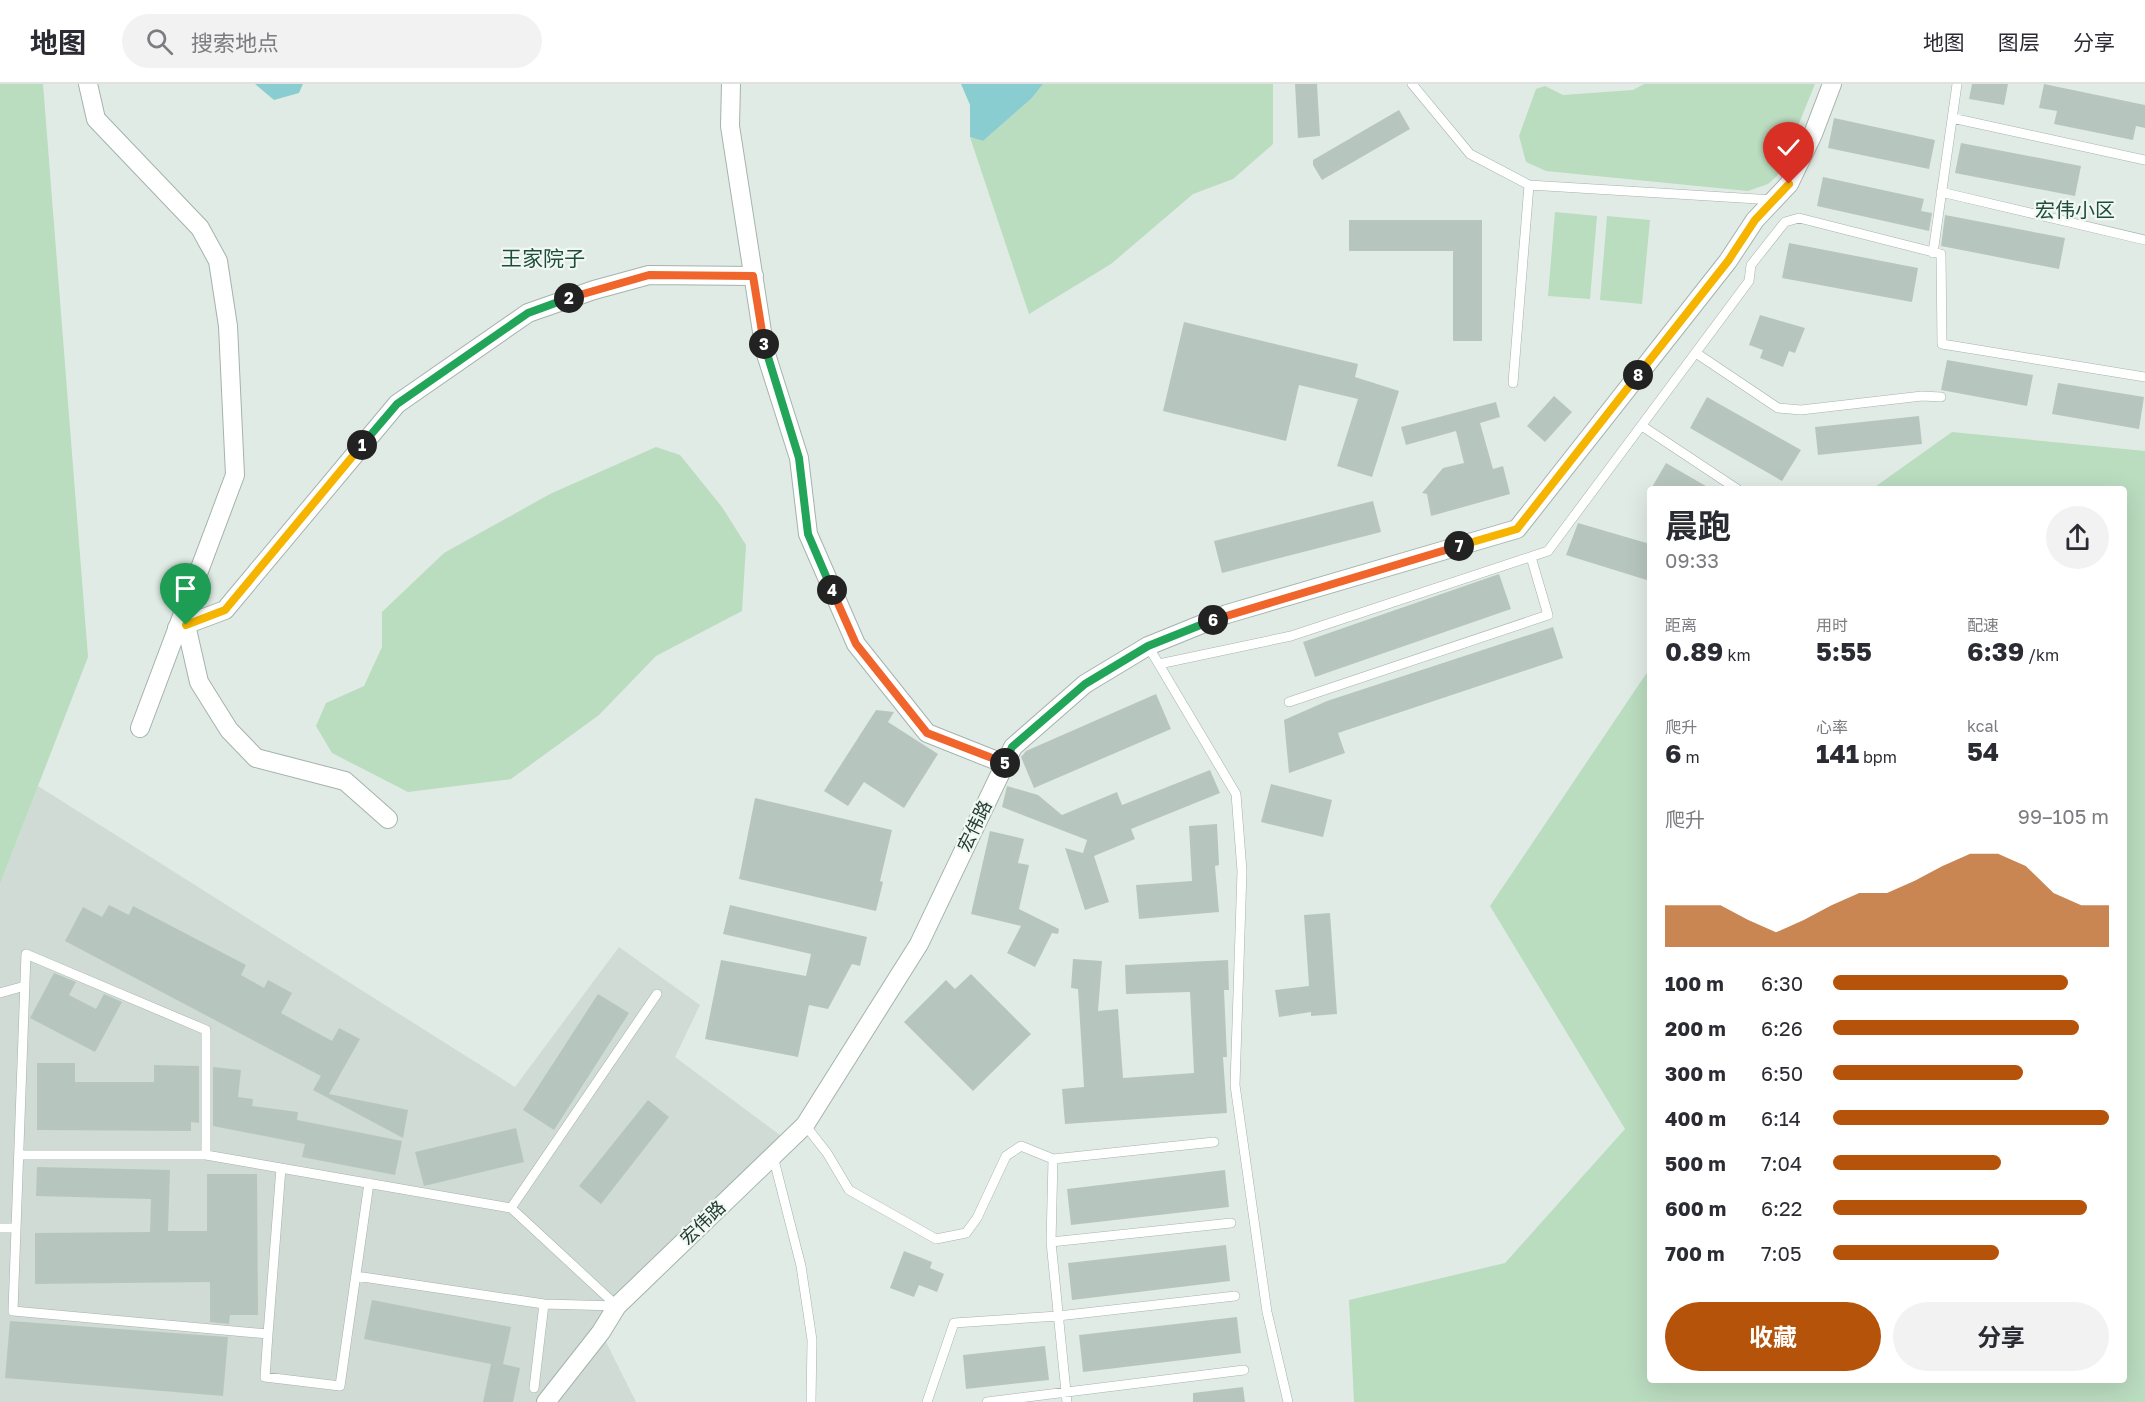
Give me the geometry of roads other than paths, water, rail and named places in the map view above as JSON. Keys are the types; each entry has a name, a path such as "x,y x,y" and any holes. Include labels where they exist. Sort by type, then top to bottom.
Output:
{"street":[{"path":"88,84 96,119 200,228 218,261 228,326 235,475 182,627 140,728"},
{"path":"731,84 730,126 765,351 799,458 808,534 856,644 927,733 1005,764"},
{"name":"宏伟路","path":"546,1402 601,1332 617,1306 806,1125 919,944 1012,747 1085,684 1148,646 1227,614 1517,529 1728,261 1755,220 1789,184 1813,134 1832,84"},
{"path":"182,627 225,610 397,404 528,313 594,290 649,275 753,276"},
{"path":"182,627 199,682 229,730 256,758 345,781 388,819"}],"lane":[{"path":"1412,84 1470,154 1529,184 1774,200"},
{"path":"1933,253 1957,84"},
{"path":"1952,118 2145,160"},
{"path":"1513,382 1529,184"},
{"path":"1941,192 2145,240"},
{"path":"1159,664 1292,636 1548,551 1749,281 1751,265 1785,222 1799,218 1941,254 1942,344 2145,377"},
{"path":"1696,353 1778,408 1801,410 1922,396 1941,397"},
{"path":"1642,426 1732,486"},
{"path":"1288,702 1548,615 1531,557"},
{"path":"1148,646 1236,794 1242,871 1235,1085 1267,1312 1288,1402"},
{"path":"206,1155 206,1030 26,954 13,1311 268,1334"},
{"path":"0,993 25,986"},
{"path":"511,1208 657,994"},
{"path":"806,1125 827,1152 849,1190 936,1239 966,1233 977,1218 1006,1156 1021,1146 1053,1159 1215,1142"},
{"path":"19,1155 206,1155 511,1208 617,1306"},
{"path":"773,1156 801,1266 812,1340 811,1402"},
{"path":"1053,1159 1051,1242 1066,1402"},
{"path":"281,1168 265,1377 340,1386 369,1183"},
{"path":"1051,1242 1232,1223"},
{"path":"0,1228 16,1228"},
{"path":"356,1276 544,1304 617,1306"},
{"path":"927,1402 954,1323 1058,1316 1235,1296"},
{"path":"534,1388 544,1304"},
{"path":"987,1402 1244,1370"}],"water":[{"path":"255,84 303,84 299,93 274,100"},
{"path":"961,84 1043,84 1032,98 983,141 970,137 970,105"}],"district":[{"name":"宏伟小区","path":"2075,210"},
{"name":"王家院子","path":"543,259"}]}
